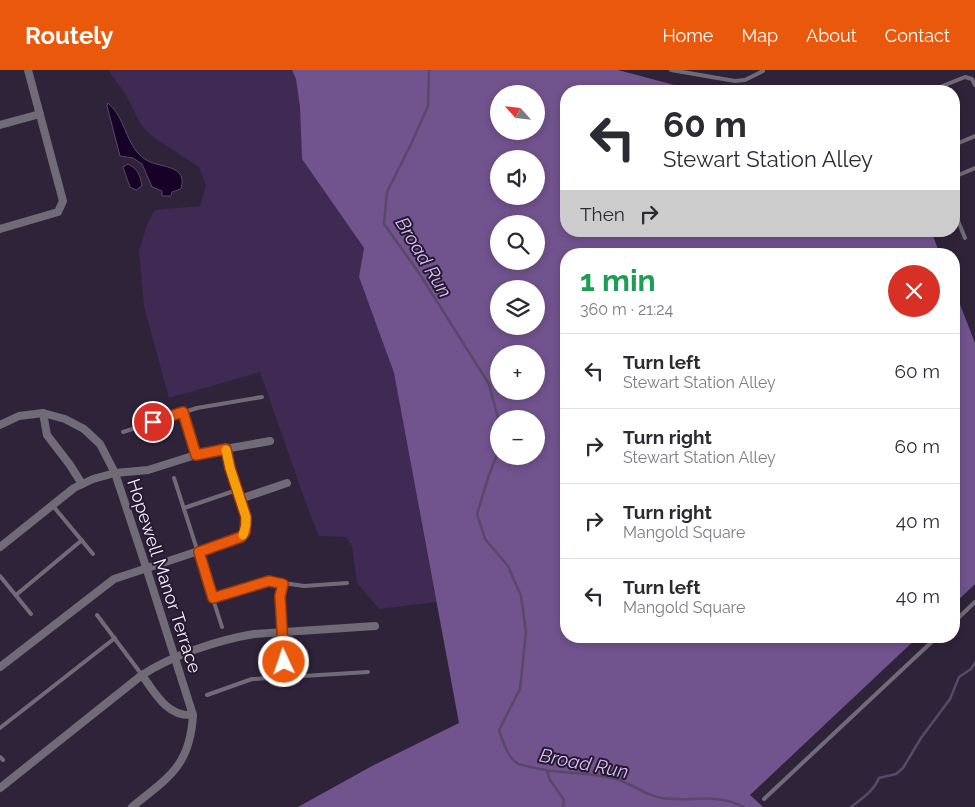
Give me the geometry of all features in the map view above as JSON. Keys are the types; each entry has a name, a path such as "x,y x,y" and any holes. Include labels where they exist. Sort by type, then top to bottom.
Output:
{"street":[{"path":"0,229 52,215 58,212 62,206 63,197 28,70"},
{"path":"0,125 40,114"},
{"path":"183,412 196,455"},
{"path":"43,413 47,435 70,464 82,484"},
{"name":"Hopewell Manor Terrace","path":"0,425 19,416 43,413 65,418 84,429 100,444 115,473 192,715 189,744 178,767 170,777 132,807"},
{"path":"0,546 74,488 82,484 115,473 148,470 196,455 270,441"},
{"path":"0,667 102,587 114,580 146,567 199,552 241,537 245,532 246,517 226,449"},
{"path":"240,499 287,483"},
{"path":"0,788 142,675 159,664 175,657 239,636 375,626"},
{"path":"142,675 169,709 179,714 192,715"}],"lane":[{"path":"671,70 735,81 745,80 763,70"},
{"path":"945,85 965,77 972,79 975,85"},
{"path":"960,142 975,136"},
{"path":"960,174 975,168"},
{"path":"960,226 965,238"},
{"path":"123,432 197,408 262,397"},
{"path":"174,478 222,627"},
{"path":"184,508 237,490"},
{"path":"53,505 93,554"},
{"path":"16,595 82,540"},
{"path":"0,576 31,614"},
{"path":"213,598 269,581 304,586 347,583"},
{"path":"283,584 280,596 286,677"},
{"path":"960,616 975,602"},
{"path":"98,615 142,675"},
{"path":"0,728 115,638"},
{"path":"764,798 930,643"},
{"path":"207,695 252,679 368,672"}],"shaded area":[{"path":"108,70 292,70 296,79 300,107 302,159 364,248 359,277 394,373 436,602 379,609 357,583 352,546 346,537 319,536 260,372 169,398 144,306 139,251 148,222 155,210 200,206 206,186 199,167 152,136 141,125 125,93"},
{"path":"292,70 618,70 674,85 560,85 560,237 933,237 938,248 560,248 560,643 912,643 750,795 763,807 298,807 372,766 459,723 394,373 359,277 364,248 302,159 300,107 296,79"},
{"path":"108,103 120,118 132,145 142,157 177,171 181,175 181,189 172,192 171,196 162,196 162,191 152,187 142,164 133,158 120,156 107,106"},
{"path":"128,164 136,170 140,179 142,186 136,190 130,187 123,167"},
{"path":"960,304 975,343 975,584 960,598"}],"waterway":[{"name":"Broad Run","path":"429,70 428,106 387,192 384,224 419,273 489,384 496,410"},
{"name":"Broad Run","path":"493,465 477,514 485,539 508,566 521,596 526,632 520,689 499,730 510,756 518,764 619,780 657,797 721,800 744,807"},
{"path":"851,807 871,791 879,778 896,774 903,768 921,738 950,699 959,677 971,669 975,663"},
{"path":"547,771 550,780 564,800 563,807"}],"slow traffic":[{"path":"226,450 246,517 243,535"}],"route":[{"path":"153,422 183,412 196,455 226,449 230,468 246,517 245,532 241,537 199,552 213,598 269,581 283,584 280,596 284,662"}]}
